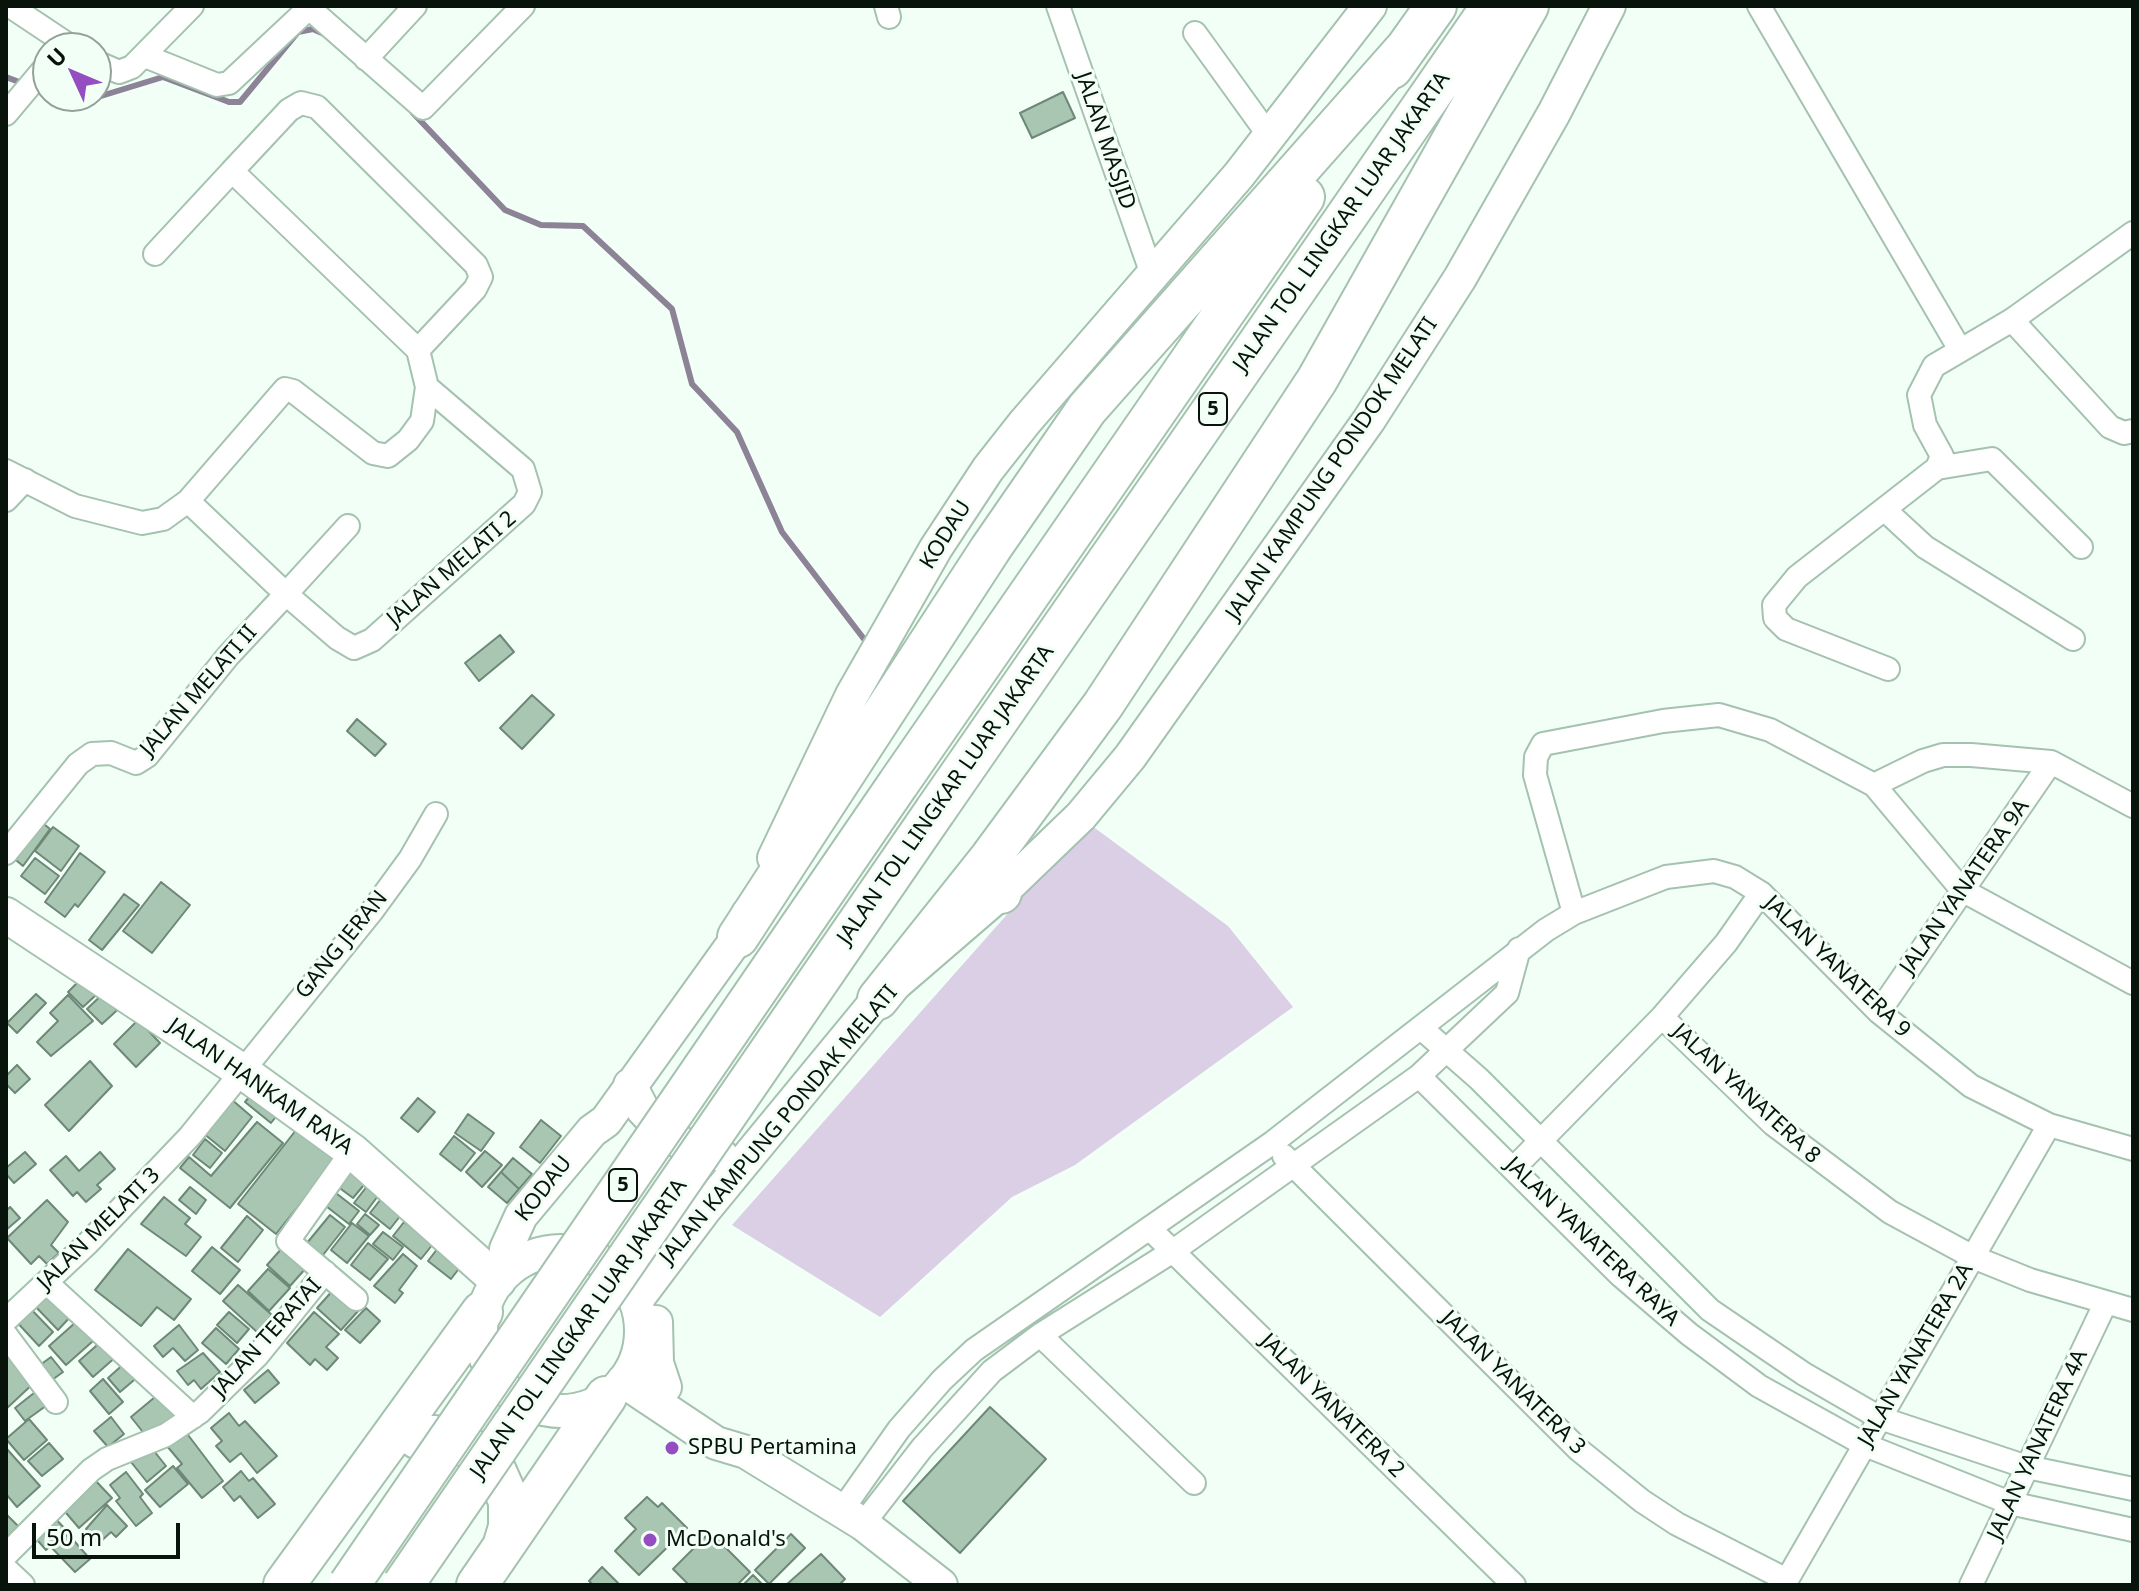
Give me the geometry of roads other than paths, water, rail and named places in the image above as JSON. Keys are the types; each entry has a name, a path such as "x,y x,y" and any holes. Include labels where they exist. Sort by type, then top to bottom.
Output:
{"highway":[{"name":"JALAN TOL LINGKAR LUAR JAKARTA","path":"349,1585 1436,6"},
{"name":"JALAN TOL LINGKAR LUAR JAKARTA","path":"403,1585 1492,6"},
{"path":"878,999 995,877 1103,705 1317,380 1528,6"},
{"path":"738,937 991,548 1087,409 1407,47"},
{"path":"284,1585 442,1367 459,1354 492,1302"},
{"path":"477,1585 620,1381"},
{"path":"375,1460 396,1445 422,1437 448,1438 484,1455 500,1476 509,1501 509,1527 500,1553"}],"main road":[{"name":"KODAU","path":"492,1302 511,1233 595,1137 738,937 818,760 936,548 1025,422 1153,277 1270,137 1370,6"},
{"name":"JALAN KAMPUNG PONDOK MELATI","path":"995,877 1081,816 1130,757 1369,420 1463,272 1554,113 1609,6"},
{"name":"JALAN HANKAM RAYA","path":"6,915 243,1072 352,1151 492,1302"},
{"name":"JALAN KAMPUNG PONDAK MELATI","path":"636,1301 706,1208 878,999"},
{"path":"630,1085 652,1121 686,1146 728,1155 756,1148"},
{"name":"KODAU","path":"542,1252 537,1235 539,1225 566,1173"},
{"path":"665,1387 657,1363 656,1319 680,1241"},
{"path":"620,1381 641,1334 636,1301 620,1275 595,1258 567,1250 542,1252 492,1302 500,1384 523,1402 565,1411 620,1381 665,1387 725,1429 746,1452"},
{"path":"620,1381 716,1443 746,1452 853,1517 941,1585"}],"street":[{"path":"10,6 38,13 54,32"},
{"path":"112,69 119,72 145,56 192,6"},
{"path":"366,59 415,6"},
{"path":"145,56 217,85 229,83 310,7 423,108 523,6"},
{"name":"JALAN MASJID","path":"1058,6 1153,277"},
{"path":"1759,6 1959,348"},
{"path":"1195,33 1270,137"},
{"path":"10,110 32,84"},
{"path":"155,254 289,110 301,103 317,107 380,166 476,265 481,277 475,289 418,350"},
{"path":"6,500 15,475 75,506 142,523 163,519 188,501 285,389 293,391 373,453 388,456 422,421 427,387 418,350 232,171"},
{"path":"1888,669 1786,629 1775,618 1774,605 1797,577 1886,511 1937,468 1942,456 1925,425 1919,395 1934,366 1959,348 2012,320 2133,233"},
{"path":"2012,320 2110,427 2124,433 2133,431"},
{"name":"JALAN MELATI 2","path":"286,594 337,638 354,648 372,640 524,504 530,492 523,469 427,387"},
{"path":"1937,468 1992,459 2081,547"},
{"path":"188,501 286,594 348,526"},
{"path":"1886,511 1925,547 2073,639"},
{"name":"JALAN MELATI II","path":"6,853 78,764 92,754 102,751 136,763 147,756 246,634 286,594"},
{"path":"853,1517 920,1405 974,1350 1272,1143 1519,949 1574,913 1535,775 1536,757 1543,744 1663,721 1719,715 1770,730 1874,785 1962,890 2133,983"},
{"path":"1874,785 1899,770 1943,755 2051,762 2133,806"},
{"name":"JALAN YANATERA 9A","path":"1879,1012 2051,762"},
{"name":"GANG JERAN","path":"243,1072 372,911 410,859 436,814"},
{"name":"JALAN YANATERA 9","path":"1574,913 1666,877 1714,871 1735,877 1761,893 1879,1012 1971,1086 2049,1125 2133,1149"},
{"path":"1514,1168 1662,1017 1726,943 1761,893"},
{"path":"853,1517 992,1371 1040,1335 1173,1251 1419,1076 1507,993 1519,949"},
{"name":"JALAN YANATERA 8","path":"1662,1017 1773,1124 1823,1165 1890,1212 1973,1257 2105,1304 2133,1310"},
{"name":"JALAN YANATERA RAYA","path":"1421,1028 1710,1310 1804,1374 1880,1418 2027,1467 2133,1489"},
{"name":"JALAN MELATI 3","path":"6,1320 47,1283 190,1136 243,1072"},
{"name":"JALAN YANATERA RAYA","path":"1419,1076 1620,1275 1689,1334 1759,1386 1865,1445 2010,1503 2133,1530"},
{"name":"JALAN YANATERA 2A","path":"1785,1583 2049,1125"},
{"name":"JALAN YANATERA 3","path":"1272,1143 1579,1450 1642,1501 1677,1524 1785,1583"},
{"name":"JALAN TERATAI","path":"6,1555 91,1470 107,1459 166,1435 193,1417 257,1356 325,1272 292,1246 288,1238 352,1151"},
{"name":"JALAN YANATERA 2","path":"1150,1229 1514,1585"},
{"path":"325,1272 356,1299"},
{"path":"47,1283 193,1417"},
{"name":"JALAN YANATERA 4A","path":"1971,1585 2105,1304"},
{"path":"6,1335 56,1402"},
{"path":"1040,1335 1194,1483"},
{"path":"920,1405 942,1426"},
{"path":"6,1569 23,1585"}],"waterway":[{"path":"112,93 163,77 229,102 240,102 298,32 313,29 324,34"},
{"path":"6,77 32,87"},
{"path":"413,113 505,210 541,225 583,226 672,309 692,384 737,432 782,532 864,639"}],"place":[{"name":"SPBU Pertamina","path":"672,1448"},
{"name":"McDonald's","path":"650,1540"}]}
